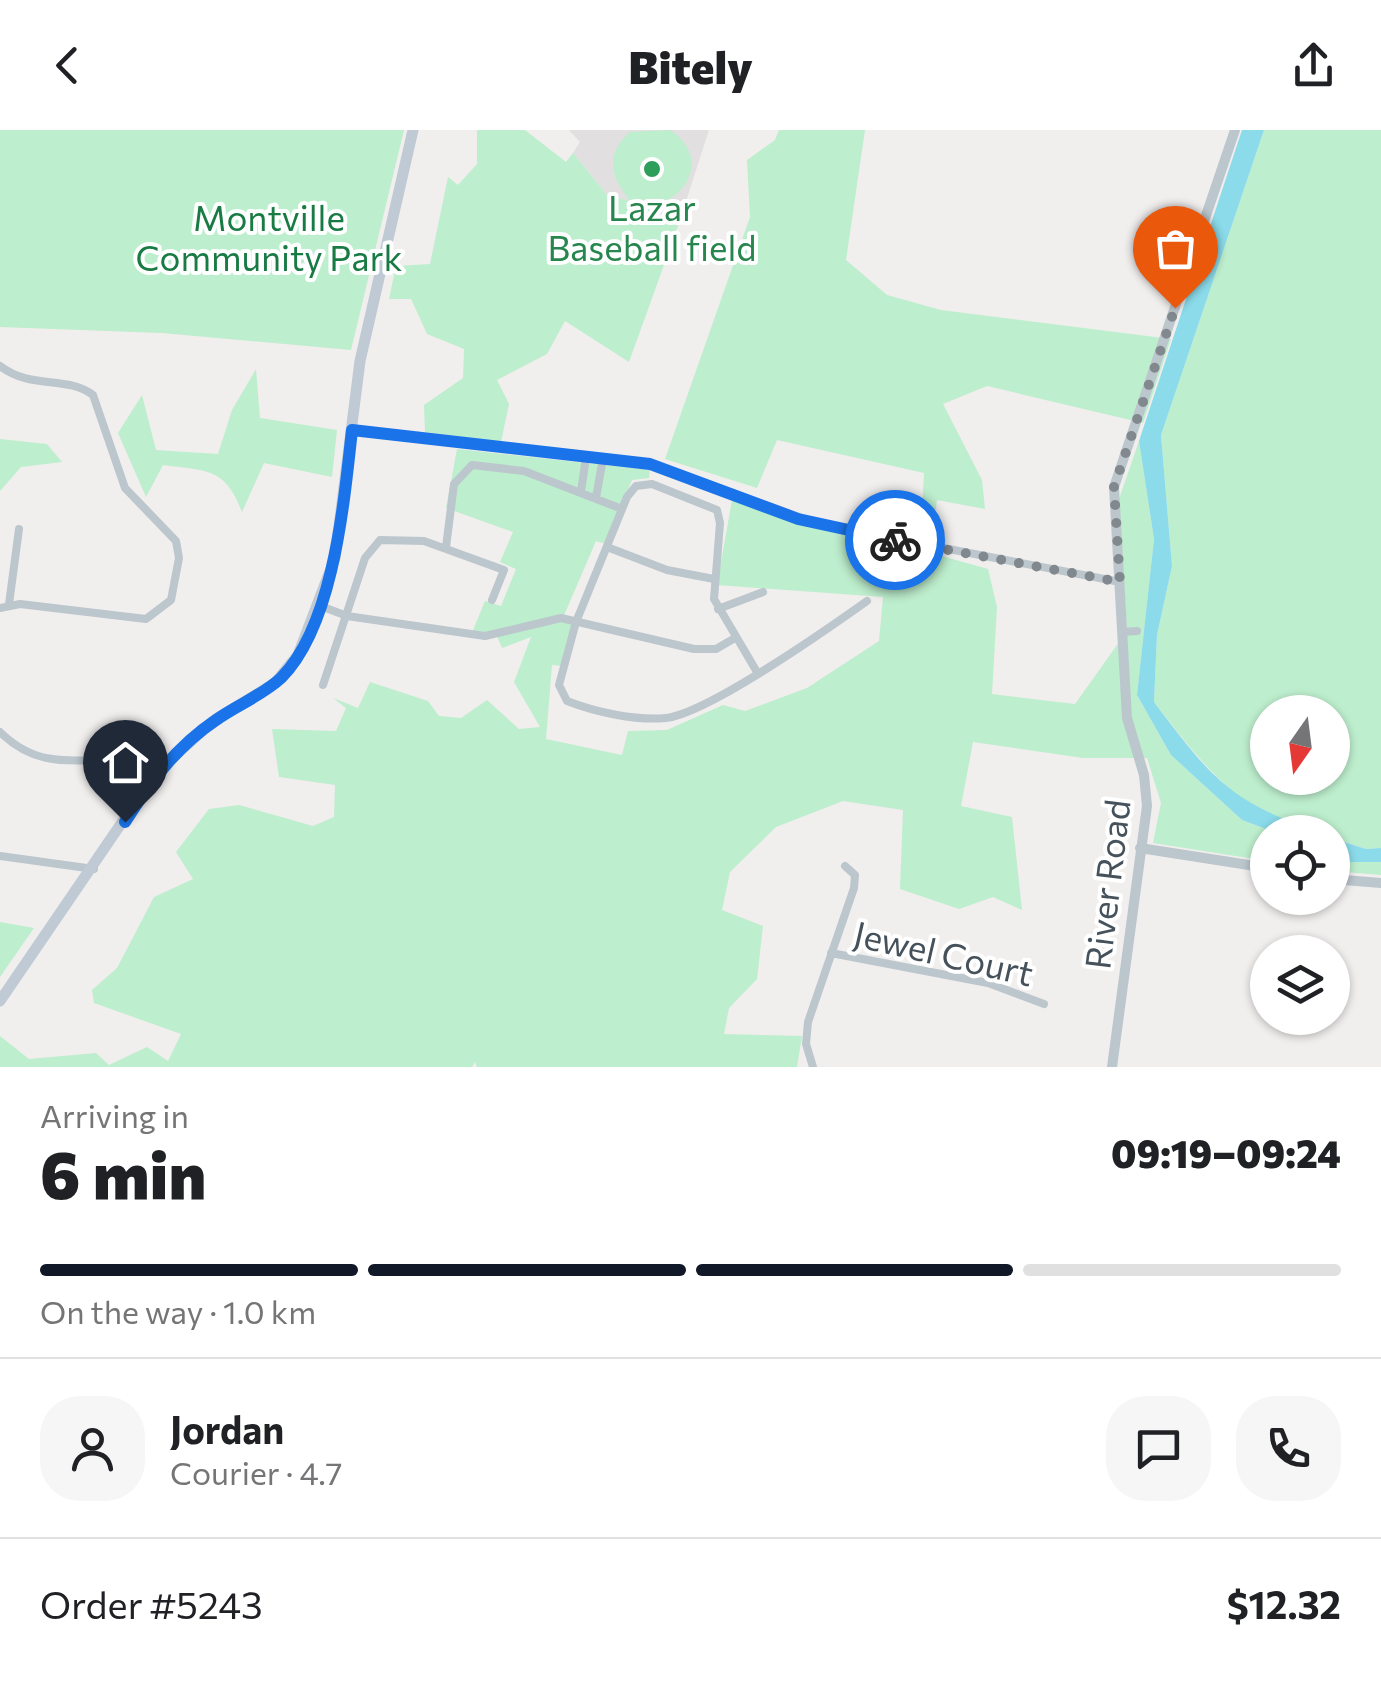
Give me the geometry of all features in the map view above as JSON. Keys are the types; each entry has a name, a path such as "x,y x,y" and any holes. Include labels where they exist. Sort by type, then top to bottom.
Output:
{"main road":[{"path":"0,1001 160,769 212,722 282,676 298,655 340,536 366,332 413,130"}],"street":[{"name":"River Road","path":"1112,1067 1147,806 1146,784 1128,730 1112,500 1120,460 1235,130"},
{"path":"0,366 20,380 72,386 93,395 125,488 138,506 172,533 179,550 171,600 146,619 4,606 19,529"},
{"path":"352,430 670,469 819,524 1120,582"},
{"path":"581,492 586,457"},
{"path":"596,498 602,458"},
{"path":"446,547 454,484 468,466 481,464 524,471 622,509"},
{"path":"757,672 718,608 714,579 718,510 652,484 636,486 622,509 576,622 560,685 567,701 633,716 671,718 757,672 808,644 867,601"},
{"path":"323,685 366,558 380,540 393,537 446,547 504,570 492,600"},
{"path":"607,547 667,570 714,579"},
{"path":"718,608 763,592"},
{"path":"318,606 347,616 494,636 552,619 694,649 716,648 735,638"},
{"path":"1122,632 1137,631"},
{"path":"0,732 24,754 42,760 134,763 160,769"},
{"path":"1140,848 1250,865"},
{"path":"0,856 94,869"},
{"path":"813,1067 806,1044 807,1026 856,882 845,866"},
{"path":"1350,880 1381,883"},
{"name":"Jewel Court","path":"831,953 988,983 1044,1004"}],"shaded area":[{"path":"569,130 709,130 678,226 639,204 607,195 573,153 580,142"}],"green space":[{"name":"Montville Community Park","path":"0,130 404,130 351,350 162,333 0,327"},
{"path":"477,130 525,130 566,162 573,153 607,195 630,201 615,175 613,158 630,132 670,130 683,141 692,165 689,177 672,197 644,206 678,226 629,362 565,321 547,354 497,380 509,404 501,442 425,432 424,405 463,378 464,349 427,334 411,299 389,299 396,266 430,264 448,177 458,185 477,164"},
{"path":"779,130 865,130 846,260 887,295 941,310 1171,339 1143,423 987,386 943,404 982,480 985,509 937,500 931,553 988,569 997,607 992,694 1075,704 1127,631 1119,499 1139,441 1154,539 1137,695 1171,755 1250,823 1250,858 1153,843 1161,803 1147,758 1083,758 973,742 961,806 1012,817 1022,910 993,897 959,909 900,889 903,810 843,801 776,827 730,872 722,910 763,926 757,979 729,1008 724,1034 802,1036 797,1067 477,1067 475,1062 472,1067 0,1067 0,1036 29,1059 96,1053 109,1065 147,1047 168,1061 181,1034 94,1003 92,990 117,968 154,897 193,879 176,852 209,809 239,805 313,826 334,817 335,785 279,777 272,729 336,731 346,708 333,698 358,708 370,682 428,701 439,716 461,718 487,700 519,729 540,727 514,682 531,637 502,648 497,636 471,635 485,601 501,606 516,569 500,562 513,532 446,508 457,449 650,470 649,478 632,480 606,544 596,541 562,620 575,625 562,666 552,665 546,739 622,755 628,731 667,730 723,705 745,711 807,688 879,641 883,597 717,585 732,500 805,526 920,551 924,473 777,440 757,488 665,459 750,217 747,160 775,140"},
{"path":"1264,130 1381,130 1381,848 1366,849 1350,844 1350,815 1267,815 1252,806 1208,768 1154,702 1157,635 1172,566 1161,435"},
{"path":"256,369 260,418 337,430 332,477 264,463 242,512 229,487 213,474 163,465 146,497 118,433 142,395 156,450 218,454 232,410"},
{"path":"0,439 47,444 62,462 21,467 0,491"},
{"path":"1350,862 1381,862 1381,875 1350,872"},
{"path":"0,922 34,928 0,977"}],"water":[{"path":"1242,130 1264,130 1161,435 1172,566 1157,635 1154,702 1223,783 1274,815 1250,815 1250,823 1171,755 1137,695 1154,539 1139,441"},
{"path":"1350,844 1381,848 1381,862 1350,862"}],"way so far":[{"path":"895,540 1028,568 1120,582 1112,514 1114,487 1124,447 1175,308"}],"place":[{"name":"Lazar Baseball field","path":"652,169"}],"route":[{"path":"125,822 155,774 180,748 212,722 275,683 298,655 335,558 352,430 650,464 798,519 895,540"}]}
